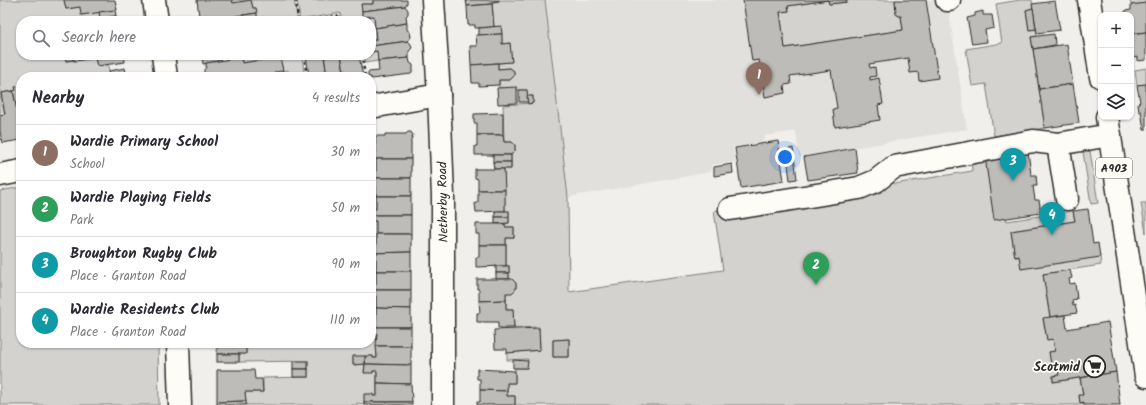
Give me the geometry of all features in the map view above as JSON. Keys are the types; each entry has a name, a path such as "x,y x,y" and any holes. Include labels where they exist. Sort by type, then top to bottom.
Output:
{"street":[{"path":"154,0 156,16"},
{"name":"Netherby Road","path":"433,0 439,95 443,204 443,405"},
{"path":"1090,0 1098,56"},
{"path":"164,60 165,72"},
{"path":"376,106 439,95"},
{"path":"730,208 859,188 876,181 894,167 1033,141 1058,144 1108,126"},
{"name":"A903","path":"1108,126 1146,376"},
{"path":"1058,144 1067,199"},
{"path":"0,175 16,172"},
{"path":"178,348 180,405"}],"path":[{"path":"296,0 298,16"},
{"path":"305,60 306,72"},
{"path":"363,60 364,72"}],"shaded area":[{"path":"0,0 64,0 66,9 80,7 82,15 99,12 100,16 16,16 16,60 96,60 97,66 108,64 109,72 16,72 16,90 1,93 5,114 0,115"},
{"path":"232,0 251,0 233,3"},
{"path":"251,0 294,0 297,16 257,16 256,8 253,8"},
{"path":"297,0 373,0 373,4 362,4 362,16 341,16 340,13 323,16 299,16"},
{"path":"545,0 947,0 967,129 799,157 796,131 765,136 761,143 733,147 735,162 711,165 711,172 568,197"},
{"path":"545,0 568,197 569,292 723,270 714,211 864,186 891,169 894,184 972,171 971,159 985,157 1007,221 1073,211 1075,221 1011,231 1015,257 1100,257 1101,265 1043,274 1050,317 1043,319 1047,339 1053,339 1055,351 1049,352 1057,364 1059,375 1053,376 1053,382 1080,378 1083,395 1079,396 1080,403 1084,402 1084,405 515,405 515,396 507,396 507,383 515,383 515,368 527,368 528,359 507,360 507,353 540,350 539,327 514,328 513,309 506,309 506,293 512,292 516,289 516,283 512,279 509,279 509,266 506,266 506,238 514,238 514,227 505,227 505,224 509,223 509,212 505,211 504,169 511,169 511,155 515,151 515,145 512,142 504,142 503,105 533,103 533,96 527,96 527,90 517,90 517,88 499,88 499,80 510,80 514,76 514,71 510,68 498,69 498,63 511,62 510,43 502,44 501,27 494,27 492,2","holes":["569,339 569,357 553,357 553,340"]},
{"path":"828,0 829,4 847,2 847,0 895,0 896,14 901,16 903,30 785,48 780,12 789,11 788,6"},
{"path":"1020,0 1032,0 1033,8 1026,10 1029,30 1036,29 1037,36 1031,37 1045,128 994,136 986,84 972,86 966,49 1002,43 996,4"},
{"path":"1130,0 1146,0 1146,3 1131,5"},
{"path":"376,51 378,61 365,63 365,60 376,60"},
{"path":"242,60 261,60 242,63"},
{"path":"281,60 303,60 304,72 288,72 288,70 283,71"},
{"path":"1146,68 1146,84 1137,85 1135,70"},
{"path":"1090,151 1098,203 1091,204 1083,152"},
{"path":"16,188 16,348 158,348 159,405 0,405 0,191"},
{"path":"1141,203 1146,203 1146,233"},
{"path":"377,333 377,358 373,358 373,356 353,357 353,365 365,364 364,372 377,371 377,396 373,396 364,404 357,403 357,405 246,405 245,392 263,392 263,378 308,377 308,361 239,362 239,354 246,354 246,348 376,348"}],"building":[{"path":"64,0 115,0 117,10 81,15 80,7 66,9"},
{"path":"197,0 232,0 233,3 251,0 253,8 256,8 257,13 236,16 199,16"},
{"path":"373,0 407,0 407,3 405,6 362,11 361,4 373,4"},
{"path":"466,0 499,1 492,2 492,4 467,6"},
{"path":"743,0 828,0 788,6 789,11 780,12 785,48 903,30 901,16 896,14 895,0 926,0 938,78 919,81 918,72 910,73 908,58 869,64 870,68 875,67 876,76 870,77 870,80 879,78 883,104 878,105 880,120 835,127 833,109 837,108 831,70 790,76 791,84 784,85 785,93 765,97 759,60 752,61"},
{"path":"828,0 847,0 847,2 829,4"},
{"path":"1055,1 1060,30 1037,33 1032,4"},
{"path":"1146,3 1146,32 1134,34 1134,12 1125,11 1131,10 1131,5"},
{"path":"492,4 494,27 475,28 475,25 468,25 467,6"},
{"path":"405,6 408,10 408,14 406,16 407,23 376,28 376,16 362,16 362,11"},
{"path":"1033,8 1036,29 1029,30 1026,10"},
{"path":"115,10 116,16 100,16 99,12"},
{"path":"983,11 983,15 992,15 994,28 985,30 987,42 972,44 967,18 975,16 975,13"},
{"path":"257,13 257,16 238,16"},
{"path":"407,23 407,30 410,32 411,37 408,41 376,45 376,28"},
{"path":"501,26 502,34 479,35 479,28"},
{"path":"1146,32 1146,60 1138,61 1138,57 1134,58 1134,34"},
{"path":"502,34 502,44 510,43 512,62 471,65 470,46 477,46 476,35"},
{"path":"1054,34 1055,45 1033,49 1031,37"},
{"path":"408,41 412,48 409,51 409,58 378,61 376,45"},
{"path":"1067,44 1073,84 1039,89 1033,49"},
{"path":"409,58 410,63 413,65 413,70 411,74 376,78 376,72 368,72 379,71 378,61"},
{"path":"96,60 125,60 125,62 97,66"},
{"path":"203,60 218,60 218,61 203,64"},
{"path":"225,60 242,60 242,63 261,60 281,60 283,71 204,72 206,63"},
{"path":"307,60 325,60 326,72 308,72"},
{"path":"325,60 342,60 344,72 326,72"},
{"path":"342,60 360,60 362,72 344,72"},
{"path":"498,63 498,69 510,68 514,71 514,76 510,80 499,80 499,85 479,86 479,83 472,83 471,65"},
{"path":"125,68 126,72 109,72"},
{"path":"1073,84 1079,123 1045,128 1039,89"},
{"path":"1146,84 1146,130 1144,130 1141,111 1139,112 1138,103 1140,102 1137,85"},
{"path":"517,87 517,103 498,104 497,88"},
{"path":"16,90 16,106 13,91"},
{"path":"519,90 527,90 528,102 519,102"},
{"path":"13,91 16,106 16,141 2,143 0,115 5,114 1,93"},
{"path":"527,96 533,96 533,103 528,104"},
{"path":"503,113 503,135 477,135 477,123 474,123 474,114"},
{"path":"411,132 413,135 411,140 411,159 376,159 376,136 385,136 385,134 406,134"},
{"path":"477,135 503,135 504,142 512,142 515,145 515,151 511,155 475,155"},
{"path":"778,141 784,181 741,188 735,148"},
{"path":"793,148 797,179 790,180 786,150"},
{"path":"855,148 858,173 808,180 804,157"},
{"path":"1028,151 1031,175 1036,175 1037,186 1033,186 1035,200 1039,200 1041,213 994,220 985,157"},
{"path":"493,155 511,155 511,162 493,162"},
{"path":"376,159 411,159 411,178 376,178"},
{"path":"493,162 511,162 511,169 494,169"},
{"path":"732,164 733,173 714,176 714,167"},
{"path":"475,169 504,169 505,190 478,190 478,179 475,178"},
{"path":"376,178 411,178 411,196 376,196"},
{"path":"478,190 505,190 505,211 476,212 475,203 478,203"},
{"path":"376,196 411,196 411,215 376,215"},
{"path":"1088,209 1093,244 1098,243 1100,257 1021,269 1019,256 1015,257 1011,231 1075,221 1073,211"},
{"path":"495,211 509,211 509,217 495,217"},
{"path":"376,215 411,215 411,234 376,234"},
{"path":"495,217 509,217 509,223 495,224"},
{"path":"476,224 505,224 505,227 514,227 514,238 506,238 506,245 479,245 479,234 476,234"},
{"path":"376,234 411,234 411,252 376,253"},
{"path":"479,245 506,245 506,266 476,267 476,257 479,257"},
{"path":"411,252 411,271 376,271 376,253"},
{"path":"496,266 509,266 509,273 496,273"},
{"path":"1070,270 1072,278 1069,279 1070,284 1075,283 1077,299 1072,300 1073,306 1075,305 1077,313 1050,317 1043,274"},
{"path":"376,271 411,271 411,290 376,290"},
{"path":"496,273 509,273 509,279 496,279"},
{"path":"477,279 512,279 516,283 516,289 512,293 506,293 506,300 479,301"},
{"path":"376,290 411,290 411,309 376,308"},
{"path":"506,300 506,309 513,309 514,328 498,328 498,322 477,322 477,313 480,313 479,301"},
{"path":"376,308 411,309 411,327 376,327"},
{"path":"1065,315 1067,329 1108,322 1116,372 1053,382 1053,376 1059,375 1057,364 1051,365 1049,352 1055,351 1053,339 1047,340 1043,318"},
{"path":"376,327 411,327 411,346 376,346"},
{"path":"539,328 540,350 507,353 507,349 495,349 494,330"},
{"path":"569,339 569,357 553,357 553,340"},
{"path":"376,346 411,346 411,365 365,364 365,356 373,356 373,358 377,358"},
{"path":"217,348 246,348 246,354 217,354"},
{"path":"217,354 239,354 239,362 217,362"},
{"path":"353,356 365,356 365,364 353,365"},
{"path":"513,360 528,361 527,368 513,368"},
{"path":"293,361 308,361 308,369 293,369"},
{"path":"365,364 411,365 411,384 377,383 377,371 373,371 373,373 364,373"},
{"path":"293,369 308,369 308,377 293,377"},
{"path":"477,369 515,371 515,383 507,383 507,391 480,390 480,379 477,379"},
{"path":"217,370 254,370 255,379 262,379 263,392 245,392 246,401 217,402"},
{"path":"1116,372 1120,405 1084,405 1084,402 1080,403 1079,395 1083,395 1080,378"},
{"path":"377,383 411,384 412,402 364,402 364,394 373,394 373,396 377,396"},
{"path":"480,390 507,391 507,396 515,396 515,405 477,405 477,402 480,402"},
{"path":"246,401 246,405 217,405 217,402"},
{"path":"364,402 412,402 412,405 364,405"}],"place":[{"name":"Wardie Primary School","path":"759,95"},
{"name":"Broughton Rugby Club","path":"1013,181"},
{"name":"Wardie Residents Club","path":"1052,235"},
{"name":"Wardie Playing Fields","path":"816,285"},
{"name":"Scotmid","path":"1095,366"}]}
